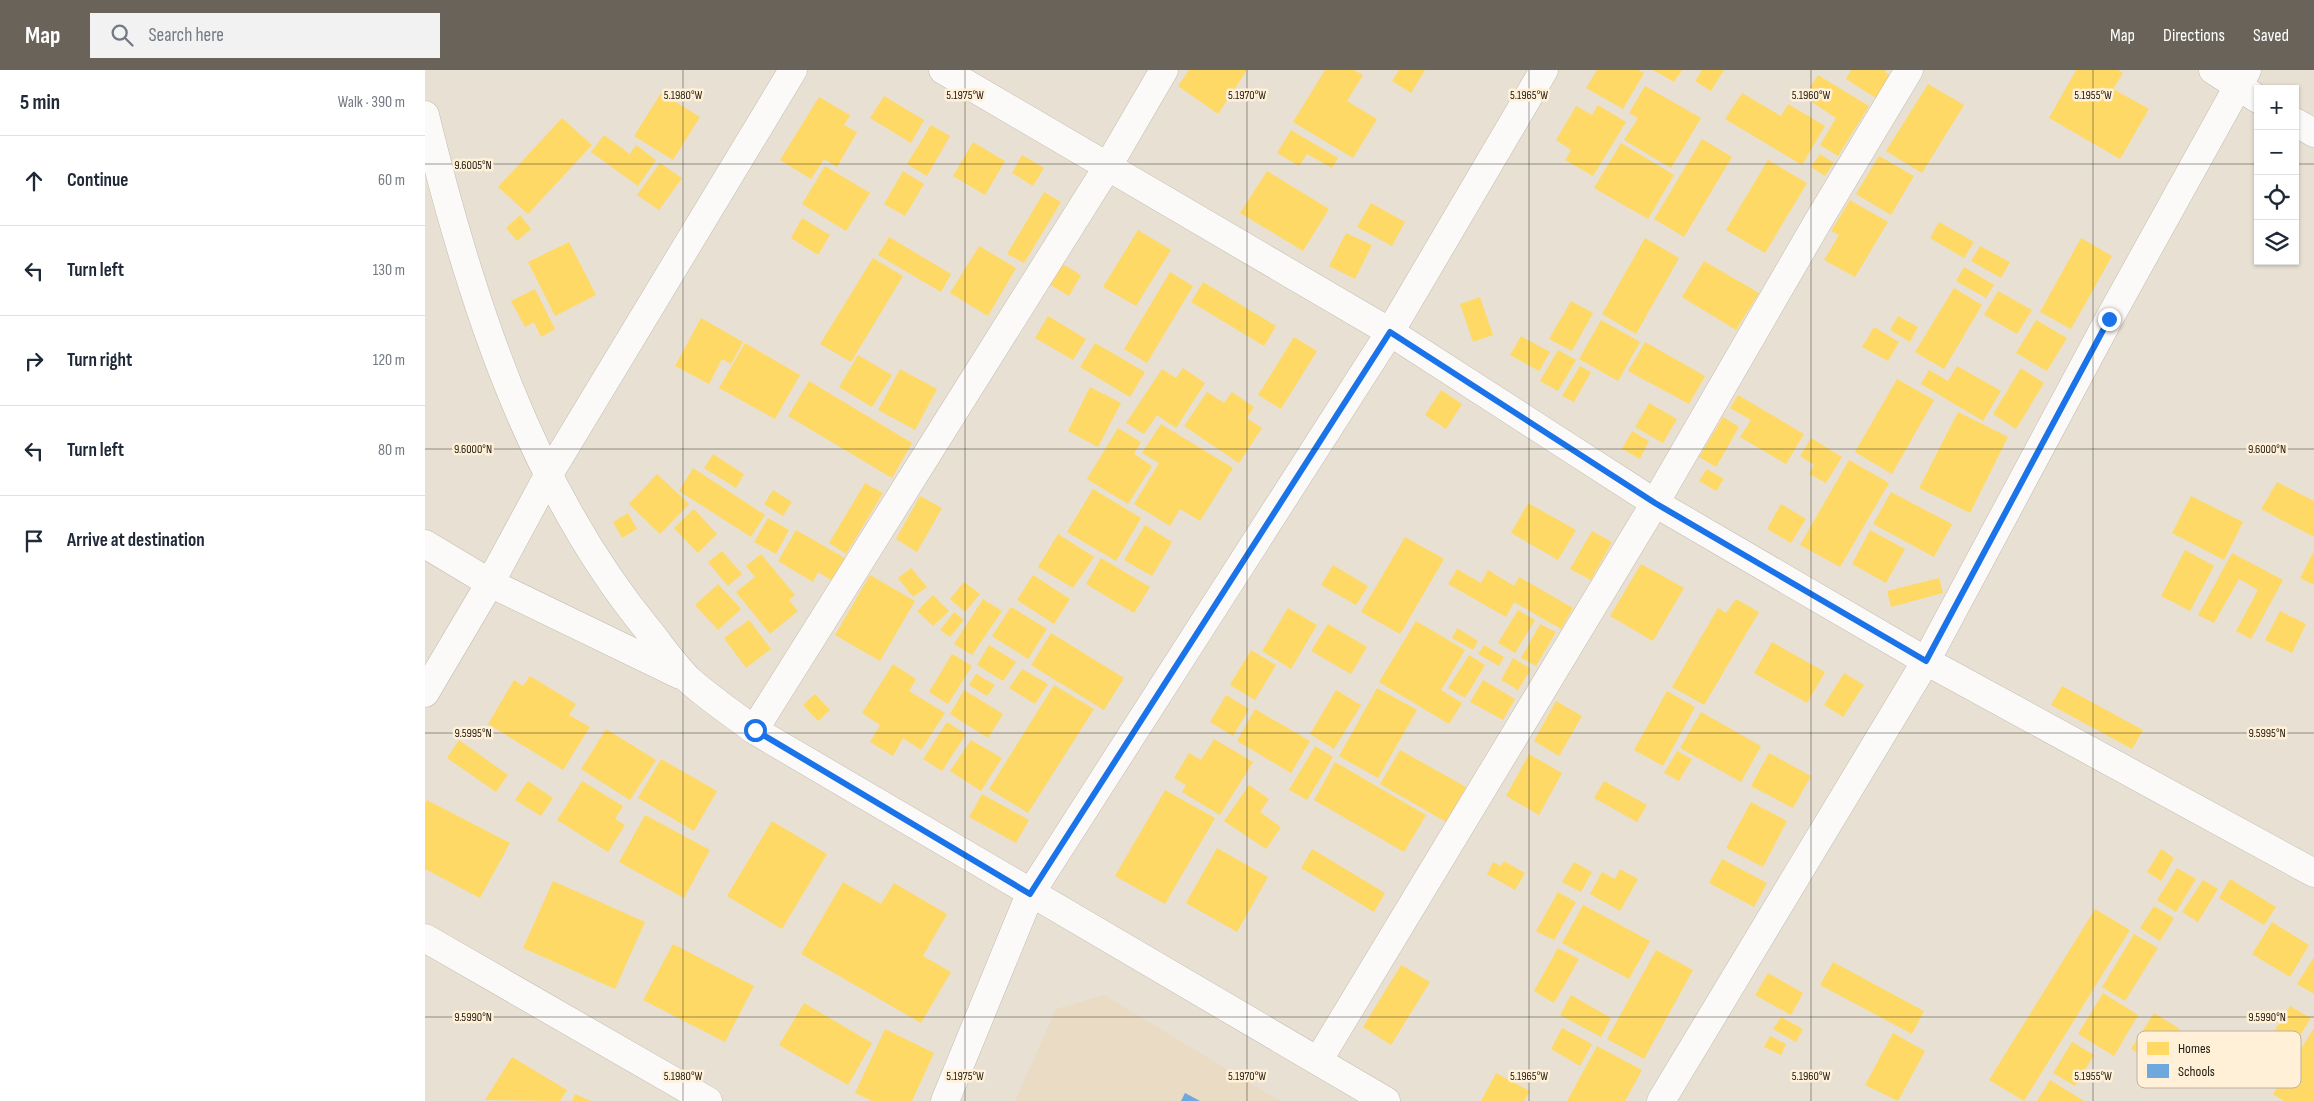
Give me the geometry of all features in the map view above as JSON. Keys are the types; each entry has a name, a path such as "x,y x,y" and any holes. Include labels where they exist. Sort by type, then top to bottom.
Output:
{"street":[{"path":"425,693 490,583 549,474 793,70"},
{"path":"943,70 1390,332 1655,503 1926,661 2314,873"},
{"path":"755,730 1108,166 1164,70"},
{"path":"945,1101 1030,894 1390,332 1544,70"},
{"path":"1318,1061 1655,503 1817,223 1909,70"},
{"path":"1661,1101 1926,661 2247,85 2213,70"},
{"path":"425,115 448,205 499,363 549,474 582,535 628,605 689,679"},
{"path":"2299,124 2314,133"},
{"path":"425,544 490,583 689,679 755,730 1030,894 1386,1101"},
{"path":"425,938 708,1101"}],"shaded area":[{"path":"1104,995 1280,1101 1015,1101 1056,1009"}],"building: Homes":[{"path":"1189,70 1247,70 1218,114 1178,86"},
{"path":"1325,70 1354,70 1363,75 1347,101 1377,119 1353,158 1293,122"},
{"path":"1399,70 1425,70 1411,93 1392,81"},
{"path":"1597,70 1638,70 1644,73 1623,109 1586,88"},
{"path":"1653,70 1682,70 1674,82"},
{"path":"1702,70 1724,70 1711,91 1695,81"},
{"path":"1851,70 1886,70 1885,72 1894,78 1879,100 1846,79"},
{"path":"2076,70 2118,70 2123,73 2113,89 2149,109 2120,159 2049,118"},
{"path":"1818,75 1869,106 1838,156 1820,145 1836,118 1804,97"},
{"path":"1928,84 1964,105 1922,173 1886,151"},
{"path":"1645,86 1701,118 1671,168 1624,140 1638,118 1629,113"},
{"path":"661,93 700,117 673,160 634,136"},
{"path":"1742,93 1781,116 1788,104 1825,126 1802,165 1725,119"},
{"path":"884,96 924,120 911,143 870,118"},
{"path":"819,97 850,115 844,125 857,132 837,167 824,159 811,179 780,160"},
{"path":"1598,105 1626,122 1593,176 1565,160 1571,150 1556,140 1576,106 1592,115"},
{"path":"562,118 592,145 528,214 498,187"},
{"path":"931,125 950,136 927,176 907,164"},
{"path":"1291,130 1338,158 1332,168 1307,154 1299,166 1277,153"},
{"path":"604,135 630,154 636,145 656,160 638,186 591,152"},
{"path":"1702,139 1732,157 1684,237 1654,219"},
{"path":"973,142 1005,161 985,195 953,176"},
{"path":"1621,143 1674,175 1648,219 1594,188"},
{"path":"1820,154 1834,163 1825,176 1811,167"},
{"path":"1022,155 1044,168 1033,186 1012,173"},
{"path":"1879,156 1914,176 1891,215 1856,194"},
{"path":"1768,160 1807,183 1765,253 1726,230"},
{"path":"660,163 682,178 659,210 637,195"},
{"path":"825,166 870,193 846,231 802,204"},
{"path":"903,171 924,184 905,216 884,204"},
{"path":"1267,171 1329,209 1303,251 1240,213"},
{"path":"1044,192 1061,202 1024,263 1007,254"},
{"path":"1850,200 1888,222 1855,277 1824,260 1839,235 1831,231"},
{"path":"1371,203 1405,222 1392,246 1357,227"},
{"path":"520,215 531,229 517,241 506,228"},
{"path":"802,218 830,235 818,255 791,238"},
{"path":"1939,222 1974,242 1964,258 1930,238"},
{"path":"1138,230 1171,250 1136,306 1103,287"},
{"path":"1346,233 1372,245 1355,279 1329,266"},
{"path":"889,237 951,274 941,292 878,255"},
{"path":"1645,238 1679,258 1636,334 1602,314"},
{"path":"2081,238 2112,256 2071,329 2040,312"},
{"path":"569,242 596,295 555,316 528,262"},
{"path":"979,246 1016,268 988,316 950,293"},
{"path":"1980,246 2010,262 2001,278 1971,261"},
{"path":"873,258 903,276 851,362 820,344"},
{"path":"1704,261 1759,293 1736,330 1682,297"},
{"path":"1061,263 1081,275 1069,296 1049,284"},
{"path":"1964,267 1994,285 1986,298 1956,281"},
{"path":"1170,272 1193,286 1147,363 1124,349"},
{"path":"1203,282 1276,326 1264,346 1191,302"},
{"path":"1954,288 1982,305 1944,369 1915,352"},
{"path":"535,289 555,329 541,337 534,322 525,327 511,301"},
{"path":"1998,291 2032,310 2017,334 1984,315"},
{"path":"1480,297 1493,335 1473,342 1460,304"},
{"path":"1571,301 1593,313 1572,351 1549,339"},
{"path":"1048,316 1086,339 1073,360 1035,338"},
{"path":"1898,316 1918,327 1910,342 1890,330"},
{"path":"701,318 743,342 731,364 722,359 709,384 675,366"},
{"path":"1601,320 1640,342 1618,381 1579,359"},
{"path":"2036,320 2067,338 2047,371 2016,353"},
{"path":"1874,327 1899,342 1888,361 1862,347"},
{"path":"1521,336 1550,352 1539,371 1510,355"},
{"path":"1294,337 1317,351 1281,409 1258,395"},
{"path":"1645,342 1705,376 1689,404 1628,371"},
{"path":"745,343 800,375 775,419 719,388"},
{"path":"1095,343 1145,372 1130,397 1080,367"},
{"path":"1558,350 1576,360 1558,391 1540,381"},
{"path":"858,355 892,375 872,407 839,387"},
{"path":"1580,366 1591,372 1574,402 1562,396"},
{"path":"1957,366 2001,391 1983,421 1921,384 1929,370 1948,381"},
{"path":"1183,368 1205,383 1176,428 1157,415 1144,434 1126,423 1162,369 1176,378"},
{"path":"2021,368 2044,383 2016,429 1993,414"},
{"path":"900,369 937,389 915,430 878,410"},
{"path":"1897,379 1934,400 1892,474 1855,452"},
{"path":"809,381 912,443 892,478 788,416"},
{"path":"1090,387 1121,403 1098,447 1068,431"},
{"path":"1441,390 1462,404 1446,429 1425,415"},
{"path":"1207,392 1224,403 1232,392 1254,407 1247,418 1262,428 1239,463 1184,426"},
{"path":"1738,395 1804,434 1786,464 1740,437 1751,420 1730,408"},
{"path":"1649,403 1677,419 1663,443 1635,427"},
{"path":"1958,412 2008,437 1970,513 1919,488"},
{"path":"1723,417 1739,427 1716,467 1699,457"},
{"path":"1161,424 1233,468 1200,521 1180,509 1170,526 1134,504 1159,463 1142,453"},
{"path":"1118,428 1141,442 1134,454 1152,466 1128,504 1087,479"},
{"path":"1632,431 1649,441 1640,459 1622,449"},
{"path":"1811,438 1842,457 1826,483 1809,474 1814,465 1800,456"},
{"path":"713,454 744,474 736,488 704,468"},
{"path":"1849,460 1889,483 1840,567 1800,545"},
{"path":"693,468 765,515 751,537 679,491"},
{"path":"1707,469 1724,479 1716,491 1699,481"},
{"path":"657,474 689,504 660,534 629,504"},
{"path":"2277,482 2314,501 2314,537 2261,509"},
{"path":"865,483 883,493 846,554 829,543"},
{"path":"1093,489 1141,518 1116,561 1067,532"},
{"path":"773,490 792,502 783,516 764,504"},
{"path":"1891,492 1952,524 1934,557 1873,524"},
{"path":"920,496 942,508 917,552 896,539"},
{"path":"2191,496 2243,522 2224,560 2172,533"},
{"path":"1528,503 1576,530 1558,560 1511,533"},
{"path":"1781,504 1806,519 1791,543 1767,529"},
{"path":"694,509 717,534 698,553 674,528"},
{"path":"628,513 637,529 622,538 613,522"},
{"path":"768,518 789,530 776,554 754,542"},
{"path":"1145,525 1172,542 1152,576 1124,560"},
{"path":"796,530 845,558 831,580 818,572 813,582 778,561"},
{"path":"1870,530 1905,549 1886,583 1852,564"},
{"path":"1592,531 1612,542 1591,580 1570,569"},
{"path":"1058,534 1094,557 1073,588 1038,567"},
{"path":"1405,537 1444,559 1400,634 1361,612"},
{"path":"2185,550 2214,566 2190,611 2161,596"},
{"path":"722,551 742,574 728,586 708,562"},
{"path":"2314,551 2314,585 2300,578"},
{"path":"2232,553 2283,580 2251,639 2236,631 2258,590 2239,579 2214,623 2198,615"},
{"path":"761,554 795,595 789,600 798,611 770,634 736,592 755,577 746,566"},
{"path":"1101,558 1150,587 1134,613 1086,584"},
{"path":"1641,564 1684,588 1653,641 1610,616"},
{"path":"1333,565 1368,586 1356,605 1321,585"},
{"path":"911,568 927,587 913,597 898,578"},
{"path":"1457,569 1481,583 1488,570 1514,586 1519,577 1573,608 1561,629 1514,602 1506,617 1448,584"},
{"path":"870,575 915,601 880,661 835,635"},
{"path":"1033,575 1070,599 1054,624 1017,600"},
{"path":"1939,578 1943,593 1891,607 1887,591"},
{"path":"964,582 980,594 965,612 950,599"},
{"path":"718,584 741,609 718,630 695,605"},
{"path":"933,595 949,611 933,626 917,611"},
{"path":"983,599 1002,611 972,655 954,644"},
{"path":"1736,599 1759,612 1704,705 1672,687 1718,608 1726,613"},
{"path":"1011,607 1047,629 1028,659 992,636"},
{"path":"1288,608 1317,625 1291,669 1262,651"},
{"path":"1518,610 1535,620 1515,653 1498,643"},
{"path":"2280,611 2306,624 2292,653 2265,640"},
{"path":"954,612 964,620 950,637 940,630"},
{"path":"749,620 771,649 746,668 724,638"},
{"path":"1416,621 1465,650 1441,690 1462,703 1449,724 1379,682"},
{"path":"1328,624 1367,647 1351,674 1311,651"},
{"path":"1540,624 1556,632 1536,666 1521,658"},
{"path":"1457,628 1478,641 1473,650 1452,638"},
{"path":"1051,633 1124,678 1104,710 1031,665"},
{"path":"1772,642 1825,672 1807,703 1754,673"},
{"path":"989,645 1016,662 1003,681 977,665"},
{"path":"1484,645 1504,657 1499,666 1478,654"},
{"path":"1251,650 1276,665 1255,700 1230,685"},
{"path":"952,654 972,666 948,704 929,692"},
{"path":"1469,655 1485,665 1465,698 1448,688"},
{"path":"1513,658 1531,669 1518,690 1501,680"},
{"path":"893,664 916,679 909,691 945,713 921,750 903,738 893,756 870,742 880,725 862,713"},
{"path":"1022,669 1048,684 1035,704 1009,688"},
{"path":"1844,673 1864,685 1843,717 1824,705"},
{"path":"976,674 995,685 987,696 969,685"},
{"path":"530,676 576,704 569,715 590,727 563,770 488,724 514,680 523,686"},
{"path":"1483,680 1515,699 1503,720 1470,702"},
{"path":"1054,685 1094,709 1028,813 989,789"},
{"path":"2062,686 2143,730 2132,749 2051,705"},
{"path":"1377,688 1417,710 1378,778 1339,756"},
{"path":"964,690 1003,714 988,738 950,714"},
{"path":"1336,690 1361,705 1334,749 1310,734"},
{"path":"1667,691 1695,707 1663,766 1634,750"},
{"path":"815,694 830,710 818,721 803,705"},
{"path":"1226,695 1249,709 1233,736 1210,722"},
{"path":"1556,701 1582,716 1559,756 1534,741"},
{"path":"1255,709 1310,741 1291,773 1237,741"},
{"path":"1701,712 1761,746 1741,782 1680,748"},
{"path":"947,722 966,734 942,771 923,759"},
{"path":"606,729 656,760 630,800 581,769"},
{"path":"1214,739 1253,762 1220,815 1182,792 1186,785 1174,778 1189,753 1201,760"},
{"path":"459,740 508,775 496,792 447,758"},
{"path":"971,740 1002,758 981,791 950,771"},
{"path":"1315,746 1333,757 1307,800 1289,790"},
{"path":"1400,750 1466,787 1446,822 1380,784"},
{"path":"1677,751 1692,759 1679,781 1664,773"},
{"path":"1769,753 1811,776 1793,808 1751,786"},
{"path":"1529,754 1562,773 1539,815 1506,796"},
{"path":"661,759 717,791 694,831 638,798"},
{"path":"1335,762 1426,815 1404,852 1314,800"},
{"path":"528,781 553,798 541,816 515,800"},
{"path":"582,781 623,806 615,819 625,825 608,852 557,820"},
{"path":"1604,781 1647,805 1637,822 1594,798"},
{"path":"1249,785 1269,799 1260,812 1281,827 1266,849 1224,821"},
{"path":"1165,790 1215,818 1165,904 1115,876"},
{"path":"982,794 1029,820 1016,843 969,817"},
{"path":"427,800 510,843 480,898 425,869 425,804"},
{"path":"1751,802 1787,821 1763,867 1726,848"},
{"path":"645,815 710,850 684,898 619,862"},
{"path":"772,821 827,854 782,929 727,896"},
{"path":"1217,848 1268,877 1237,932 1186,903"},
{"path":"1312,849 1385,893 1374,912 1301,868"},
{"path":"2161,849 2174,858 2161,881 2147,872"},
{"path":"1722,859 1767,883 1754,907 1709,883"},
{"path":"1504,861 1525,873 1515,890 1487,874 1493,862 1501,866"},
{"path":"1574,862 1592,872 1581,892 1562,882"},
{"path":"2177,868 2196,879 2176,912 2157,900"},
{"path":"1620,869 1638,879 1620,911 1590,894 1602,872 1615,879"},
{"path":"2230,879 2276,907 2264,925 2219,898"},
{"path":"2203,880 2218,889 2198,922 2182,912"},
{"path":"553,881 645,922 615,989 523,948"},
{"path":"843,882 881,904 894,883 947,914 923,956 951,972 921,1023 801,954"},
{"path":"1558,892 1576,902 1554,940 1536,931"},
{"path":"1583,905 1650,941 1629,979 1562,943"},
{"path":"2154,906 2174,918 2160,941 2140,928"},
{"path":"2095,909 2130,930 2024,1101 1989,1080"},
{"path":"2272,922 2309,945 2290,977 2252,954"},
{"path":"2134,934 2158,948 2125,1001 2102,987"},
{"path":"673,944 754,986 725,1042 643,1000"},
{"path":"1558,948 1579,959 1554,1003 1534,991"},
{"path":"1656,950 1693,970 1644,1059 1607,1039"},
{"path":"2314,957 2314,994 2297,984"},
{"path":"1833,962 1924,1011 1912,1034 1820,985"},
{"path":"1401,965 1430,982 1391,1045 1363,1027"},
{"path":"1768,973 1803,993 1791,1015 1755,995"},
{"path":"2103,993 2138,1015 2114,1056 2078,1034"},
{"path":"1571,995 1611,1018 1601,1037 1560,1015"},
{"path":"804,1003 872,1043 848,1085 779,1045"},
{"path":"2290,1006 2311,1018 2301,1034 2301,1031 2275,1031"},
{"path":"2154,1013 2180,1029 2179,1031 2142,1031"},
{"path":"1781,1017 1803,1029 1796,1042 1773,1029"},
{"path":"1562,1028 1592,1044 1580,1066 1551,1049"},
{"path":"2314,1028 2314,1101 2284,1101 2273,1094 2277,1088 2301,1088 2301,1049"},
{"path":"885,1029 934,1053 912,1101 872,1101 855,1093"},
{"path":"1893,1033 1925,1051 1898,1101 1865,1085"},
{"path":"1770,1036 1786,1044 1781,1055 1764,1047"},
{"path":"2137,1040 2137,1053 2131,1049"},
{"path":"2072,1042 2094,1055 2075,1086 2053,1073"},
{"path":"1597,1046 1642,1070 1625,1101 1567,1101"},
{"path":"512,1057 567,1090 560,1101 485,1100"},
{"path":"1496,1073 1530,1091 1524,1101 1481,1101"},
{"path":"2050,1080 2084,1101 2037,1101"},
{"path":"575,1094 591,1101 572,1101"}],"building: Schools":[{"path":"1185,1093 1200,1101 1181,1101"}],"route":[{"path":"755,730 1030,894 1390,332 1655,503 1926,661 2109,319"}]}
